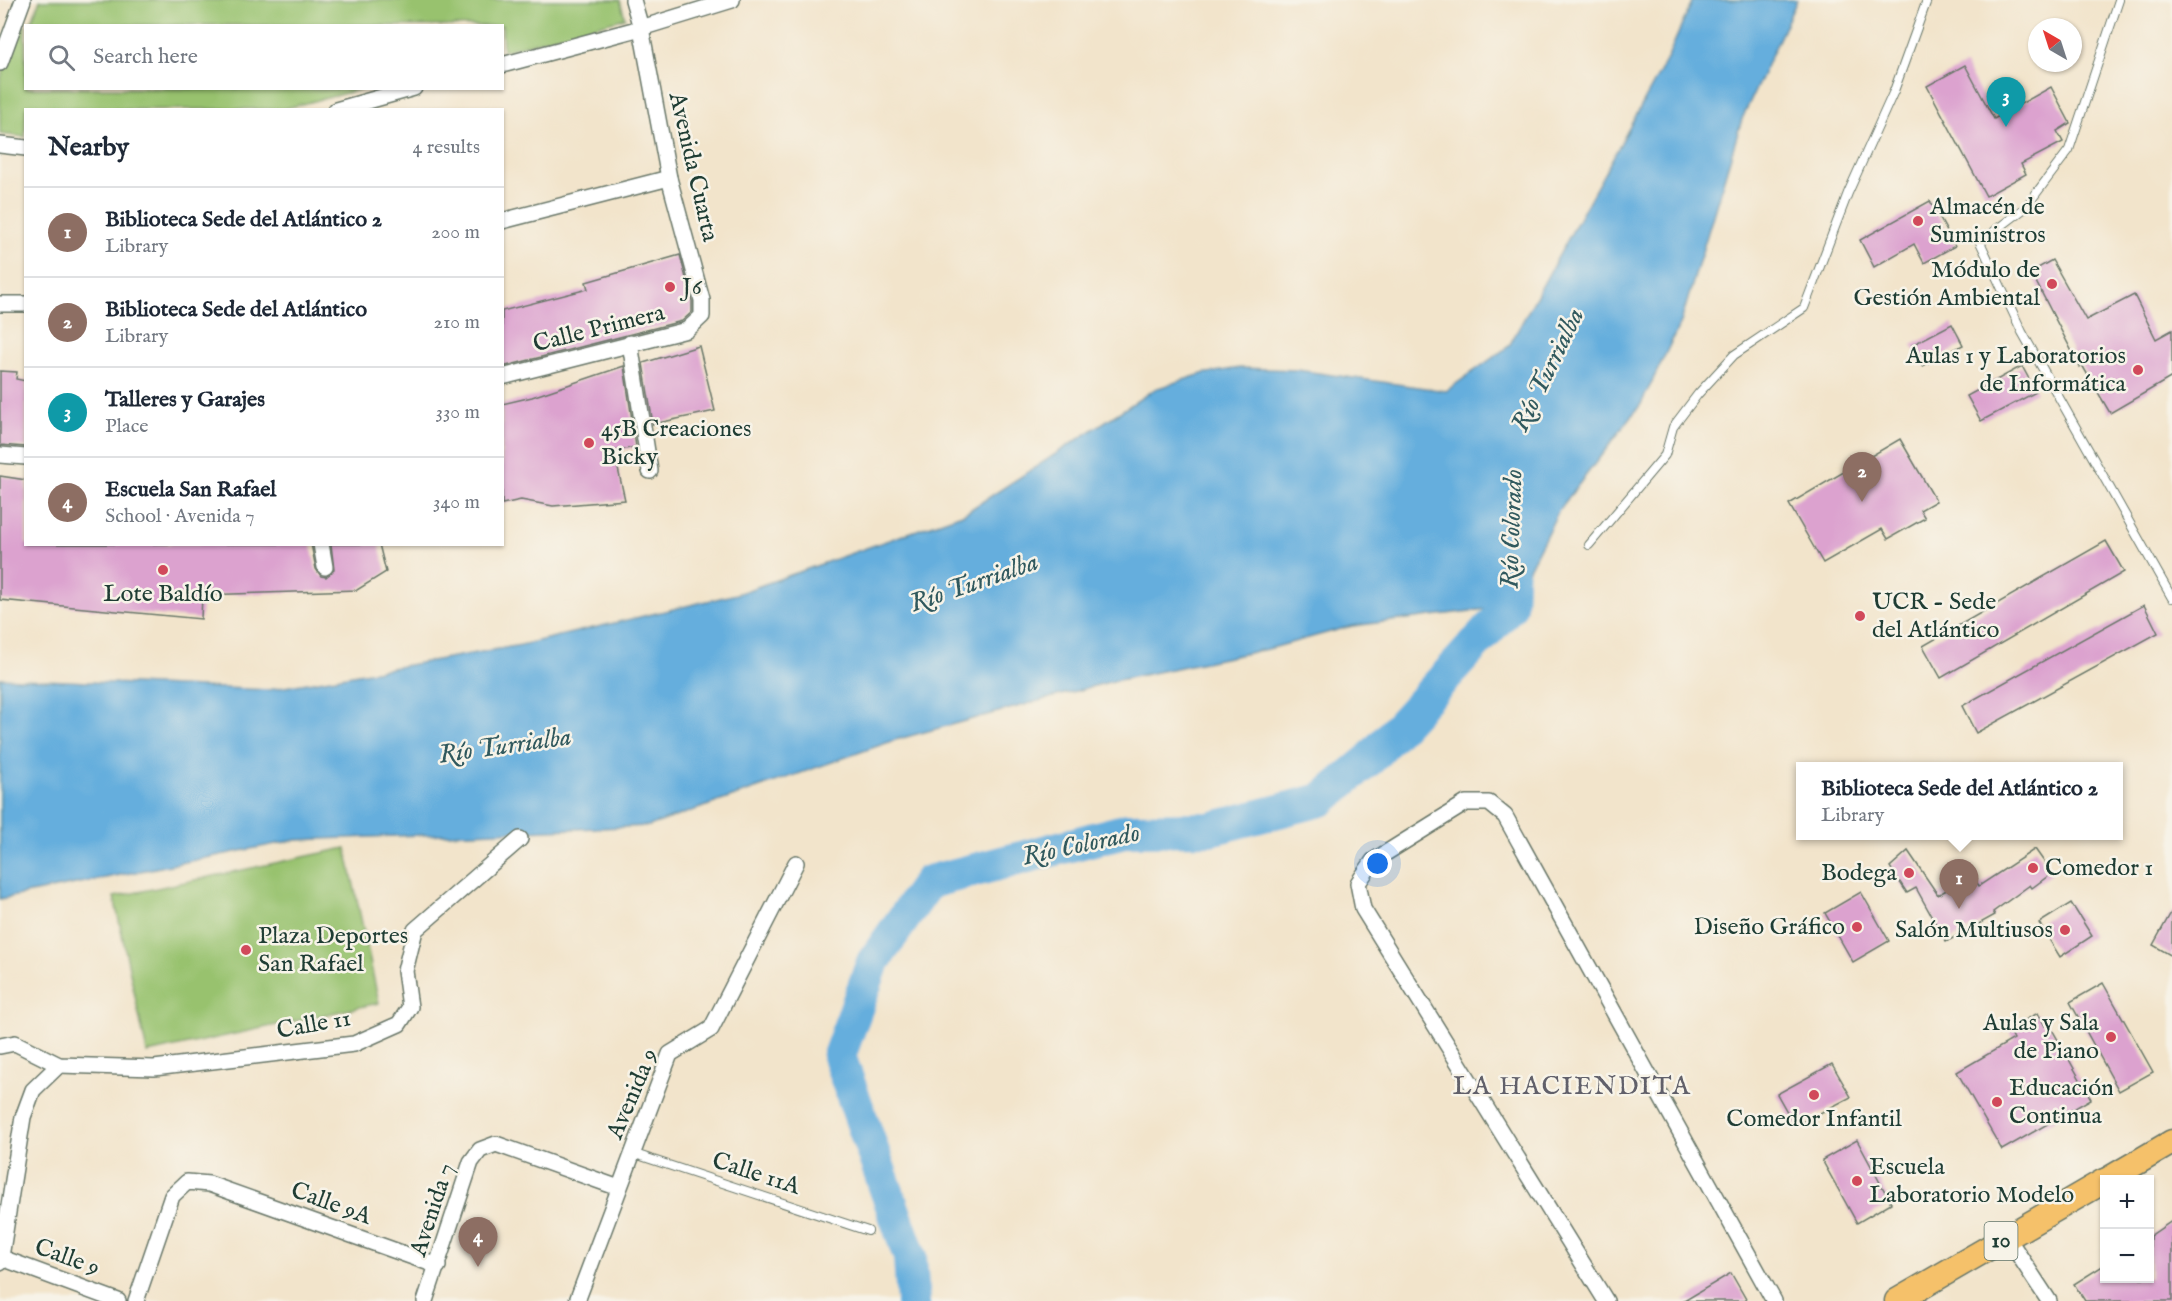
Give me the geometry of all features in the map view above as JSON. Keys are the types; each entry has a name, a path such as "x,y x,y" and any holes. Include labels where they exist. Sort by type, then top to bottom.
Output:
{"main road":[{"name":"10","path":"2115,1175 2172,1142"},
{"name":"10","path":"1897,1301 2100,1183"}],"street":[{"path":"0,63 23,0"},
{"name":"Avenida Cuarta","path":"633,0 641,28 669,178 702,300 702,316"},
{"path":"504,64 641,28 732,0"},
{"path":"343,108 407,90"},
{"path":"0,145 24,148"},
{"path":"504,220 669,178"},
{"path":"0,304 24,304"},
{"name":"Calle Primera","path":"504,376 687,330 702,316"},
{"path":"630,343 650,471"},
{"path":"0,455 24,457"},
{"path":"321,546 325,567"},
{"path":"1606,1301 1363,909 1358,883 1373,861 1466,803 1489,803 1505,816 1774,1301"},
{"name":"Calle 11","path":"0,1046 15,1043 59,1065 154,1068 255,1058 354,1044 399,1024 410,1007 405,971 415,930 520,838"},
{"name":"Avenida 9","path":"577,1301 670,1054 711,1029 796,863"},
{"path":"1,1261 23,1117 33,1090 59,1065"},
{"name":"Avenida 7","path":"425,1301 471,1162 480,1150 496,1144 619,1188"},
{"name":"Calle 9A","path":"136,1301 172,1196 187,1182 209,1184 438,1266"},
{"path":"2007,1237 2049,1301"},
{"name":"Calle 9","path":"1,1261 118,1301"}],"lane":[{"path":"1589,545 1665,455 1673,427 1698,394 1734,355 1804,308 1848,192 1894,91 1927,0"},
{"path":"2119,0 2069,150 2025,207 1980,242 2022,332 2172,598"},
{"name":"Calle 11A","path":"632,1153 868,1232"}],"green space":[{"path":"40,0 620,0 625,18 504,51 504,24 30,24"},
{"path":"19,25 24,26 24,90 358,90 287,108 24,108 24,137 0,134 0,80"},
{"name":"Plaza Deportes San Rafael","path":"346,848 379,1003 147,1053 114,897"}],"water":[{"name":"Río Turrialba","path":"1693,0 1797,0 1742,119 1681,322 1641,404 1559,510 1510,606 1352,626 1272,648 1109,682 895,740 649,826 296,840 0,899 0,678 268,690 521,645 737,594 965,513 1155,389 1202,374 1240,368 1297,370 1446,391 1509,346 1666,61"}],"building":[{"path":"1965,65 1994,119 2051,87 2070,123 2057,131 2063,142 2021,164 2026,174 1986,196 1927,86"},
{"name":"Almacén de Suministros","path":"1930,201 1955,246 1924,263 1914,244 1874,267 1860,240"},
{"path":"680,255 692,301 692,312 682,321 504,366 504,310 588,289 586,282"},
{"path":"2052,260 2086,320 2134,295 2156,339 2172,330 2172,377 2110,413 2082,365 2080,367 2031,272"},
{"path":"1952,324 1963,345 1923,366 1912,345"},
{"path":"699,346 715,411 653,424 643,363"},
{"path":"624,366 636,447 614,451 625,500 553,506 521,500 504,504 504,404 532,397"},
{"path":"2022,366 2036,392 1981,421 1967,396"},
{"path":"0,371 17,372 16,379 24,381 24,447 0,445"},
{"path":"1900,439 1936,501 1920,510 1925,518 1888,539 1882,529 1823,563 1789,504"},
{"path":"0,476 24,480 24,546 311,546 316,569 321,576 326,577 334,570 331,546 380,546 386,572 357,590 202,595 201,619 0,600"},
{"path":"2106,541 2124,572 1941,678 1923,646"},
{"path":"2144,605 2158,633 1976,733 1962,706"},
{"path":"2035,849 2052,873 2032,888 2030,885 1993,912 1995,915 1946,942 1916,888 1907,893 1890,867 1908,851 1938,895 1972,875 1979,886"},
{"name":"Diseño Gráfico","path":"1861,892 1889,941 1853,962 1825,913"},
{"name":"Salón Multiusos","path":"2071,903 2092,936 2060,957 2039,923"},
{"path":"2172,911 2172,956 2153,945"},
{"name":"Aulas y Sala de Piano","path":"2103,983 2153,1072 2119,1091 2070,1002"},
{"path":"2038,1013 2045,1026 2049,1024 2091,1099 2002,1150 1957,1072 2014,1039 2009,1029"},
{"name":"Comedor Infantil","path":"1832,1064 1851,1097 1795,1126 1777,1094"},
{"name":"Escuela Laboratorio Modelo","path":"1857,1140 1891,1203 1857,1223 1822,1160"},
{"path":"2172,1221 2172,1301 2085,1301 2074,1284 2100,1268 2100,1283 2154,1283 2154,1233"},
{"path":"1731,1273 1747,1301 1684,1301"}],"waterway":[{"name":"Río Colorado","path":"913,1301 910,1257 839,1056 873,962 929,882 1128,830 1210,829 1321,800 1370,759 1510,606 1512,558"}],"place":[{"name":"Talleres y Garajes","path":"2006,127"},
{"name":"Almacén de Suministros","path":"1918,221"},
{"name":"Módulo de Gestión Ambiental","path":"2052,284"},
{"name":"J6","path":"670,287"},
{"name":"Aulas 1 y Laboratorios de Informática","path":"2138,370"},
{"name":"45B Creaciones Bicky","path":"589,443"},
{"name":"Biblioteca Sede del Atlántico","path":"1862,502"},
{"name":"Lote Baldío","path":"163,570"},
{"name":"UCR - Sede del Atlántico","path":"1860,616"},
{"name":"Comedor 1","path":"2033,868"},
{"name":"Bodega","path":"1909,873"},
{"name":"Biblioteca Sede del Atlántico 2","path":"1959,909"},
{"name":"Diseño Gráfico","path":"1857,927"},
{"name":"Salón Multiusos","path":"2065,930"},
{"name":"Plaza Deportes San Rafael","path":"246,950"},
{"name":"Aulas y Sala de Piano","path":"2111,1037"},
{"name":"Comedor Infantil","path":"1814,1095"},
{"name":"Educación Continua","path":"1997,1102"},
{"name":"Escuela Laboratorio Modelo","path":"1857,1181"},
{"name":"Escuela San Rafael","path":"478,1267"}],"district":[{"name":"LA HACIENDITA","path":"1572,1086"}]}
